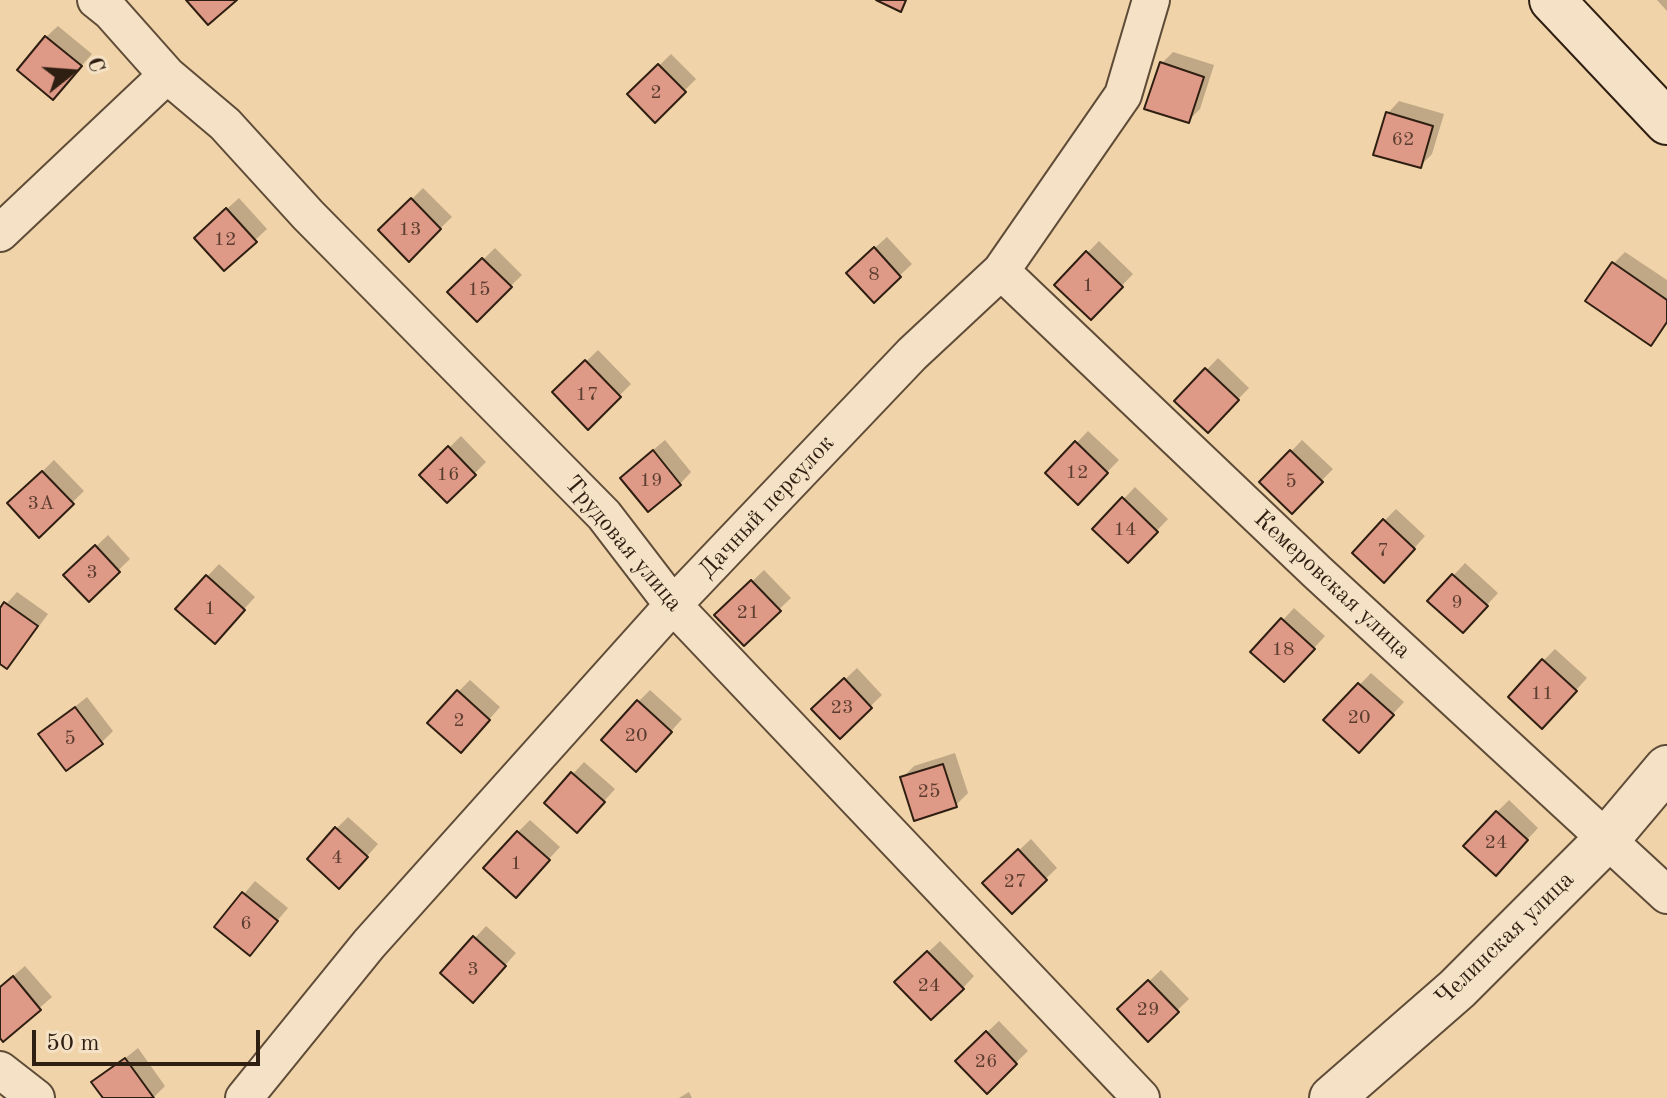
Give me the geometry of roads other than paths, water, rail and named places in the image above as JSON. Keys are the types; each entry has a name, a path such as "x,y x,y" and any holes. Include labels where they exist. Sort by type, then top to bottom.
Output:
{"street":[{"name":"Трудовая улица","path":"96,0 111,12 167,75 225,124 308,215 604,515 673,605 1141,1098"},
{"name":"Дачный переулок","path":"244,1098 369,944 673,605 912,354 1001,271 1123,95 1151,0"},
{"path":"1552,0 1667,122"},
{"path":"0,233 167,75"},
{"name":"Кемеровская улица","path":"1001,271 1317,572 1667,895"},
{"name":"Челинская улица","path":"1332,1098 1457,989 1608,838 1667,768"},
{"path":"0,1070 36,1098"}]}
